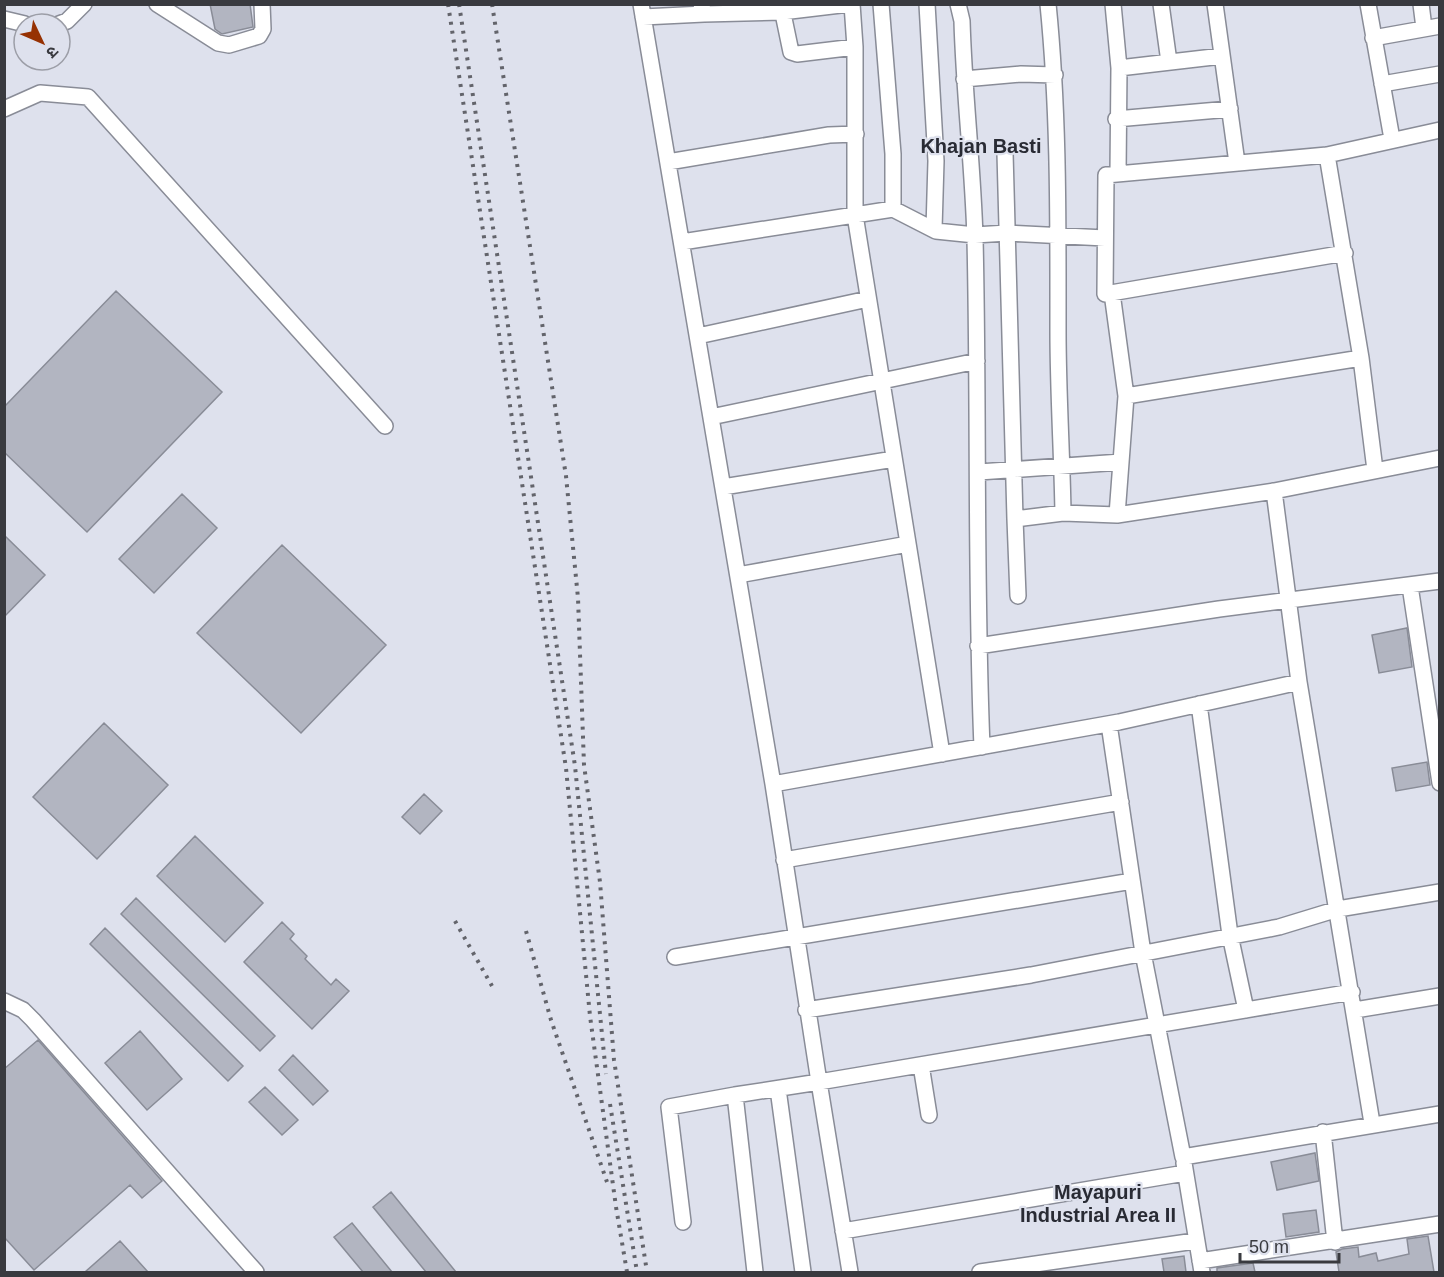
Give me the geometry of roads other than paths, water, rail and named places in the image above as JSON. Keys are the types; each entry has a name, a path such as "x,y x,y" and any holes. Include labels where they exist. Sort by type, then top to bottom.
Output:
{"street":[{"path":"72,16 84,4"},
{"path":"157,4 218,43 229,45 259,36 263,29 262,4"},
{"path":"850,1272 806,1010 774,784 642,11 850,4 855,47 855,215 942,754"},
{"path":"881,4 893,154 893,209"},
{"path":"927,4 936,161 934,229"},
{"path":"958,4 962,21 975,235 979,472 978,646 982,747"},
{"path":"1048,4 1055,75 1063,513"},
{"path":"1113,4 1119,68 1116,118 1118,173"},
{"path":"1161,4 1169,62"},
{"path":"1215,4 1237,163"},
{"path":"1368,4 1392,139"},
{"path":"1373,38 1432,27 1421,4"},
{"path":"782,8 788,45 796,54 855,47"},
{"path":"1119,68 1222,56"},
{"path":"964,79 1021,74 1055,75"},
{"path":"1382,84 1440,74"},
{"path":"4,109 40,93 88,97 385,426"},
{"path":"1116,118 1230,109"},
{"path":"668,162 829,135 856,134"},
{"path":"1345,253 1105,294 1106,175 1327,155 1392,139 1439,135"},
{"path":"1005,153 1018,596"},
{"path":"1327,155 1345,253 1375,470"},
{"path":"682,242 893,209 934,229 975,235 1007,233 1105,238"},
{"path":"1112,293 1126,396 1118,515"},
{"path":"698,336 868,299"},
{"path":"1126,396 1361,358"},
{"path":"711,417 977,361"},
{"path":"723,487 894,459"},
{"path":"1016,519 1063,513 1118,515 1274,491 1440,459"},
{"path":"979,472 1121,462"},
{"path":"1274,491 1299,682 1372,1123"},
{"path":"738,575 908,544"},
{"path":"978,646 1440,581"},
{"path":"1410,586 1439,774"},
{"path":"774,784 1109,724 1299,682"},
{"path":"1199,704 1230,935 1246,1010"},
{"path":"1109,724 1143,953 1184,1165 1201,1267 1440,1224"},
{"path":"784,860 1121,802"},
{"path":"675,957 1131,880"},
{"path":"806,1010 1031,975 1280,927 1338,909 1440,892"},
{"path":"683,1222 669,1107 1352,992"},
{"path":"1355,1010 1440,996"},
{"path":"4,1001 23,1010 33,1020 256,1272"},
{"path":"921,1065 929,1115"},
{"path":"778,1089 803,1272"},
{"path":"735,1095 755,1272"},
{"path":"843,1231 1184,1165 1323,1132 1440,1114"},
{"path":"1323,1132 1335,1242"},
{"path":"980,1272 1195,1241"}],"railway":[{"path":"448,4 566,768 590,1016 627,1272"},
{"path":"459,4 575,766 606,1074"},
{"path":"492,4 566,476 578,598 584,765 600,882 614,1060 647,1272"},
{"path":"455,921 492,986"},
{"path":"526,931 551,1020 607,1182"},
{"path":"610,1104 637,1272"}],"district":[{"name":"Khajan Basti","path":"981,146"},
{"name":"Mayapuri Industrial Area II","path":"1098,1204"}]}
